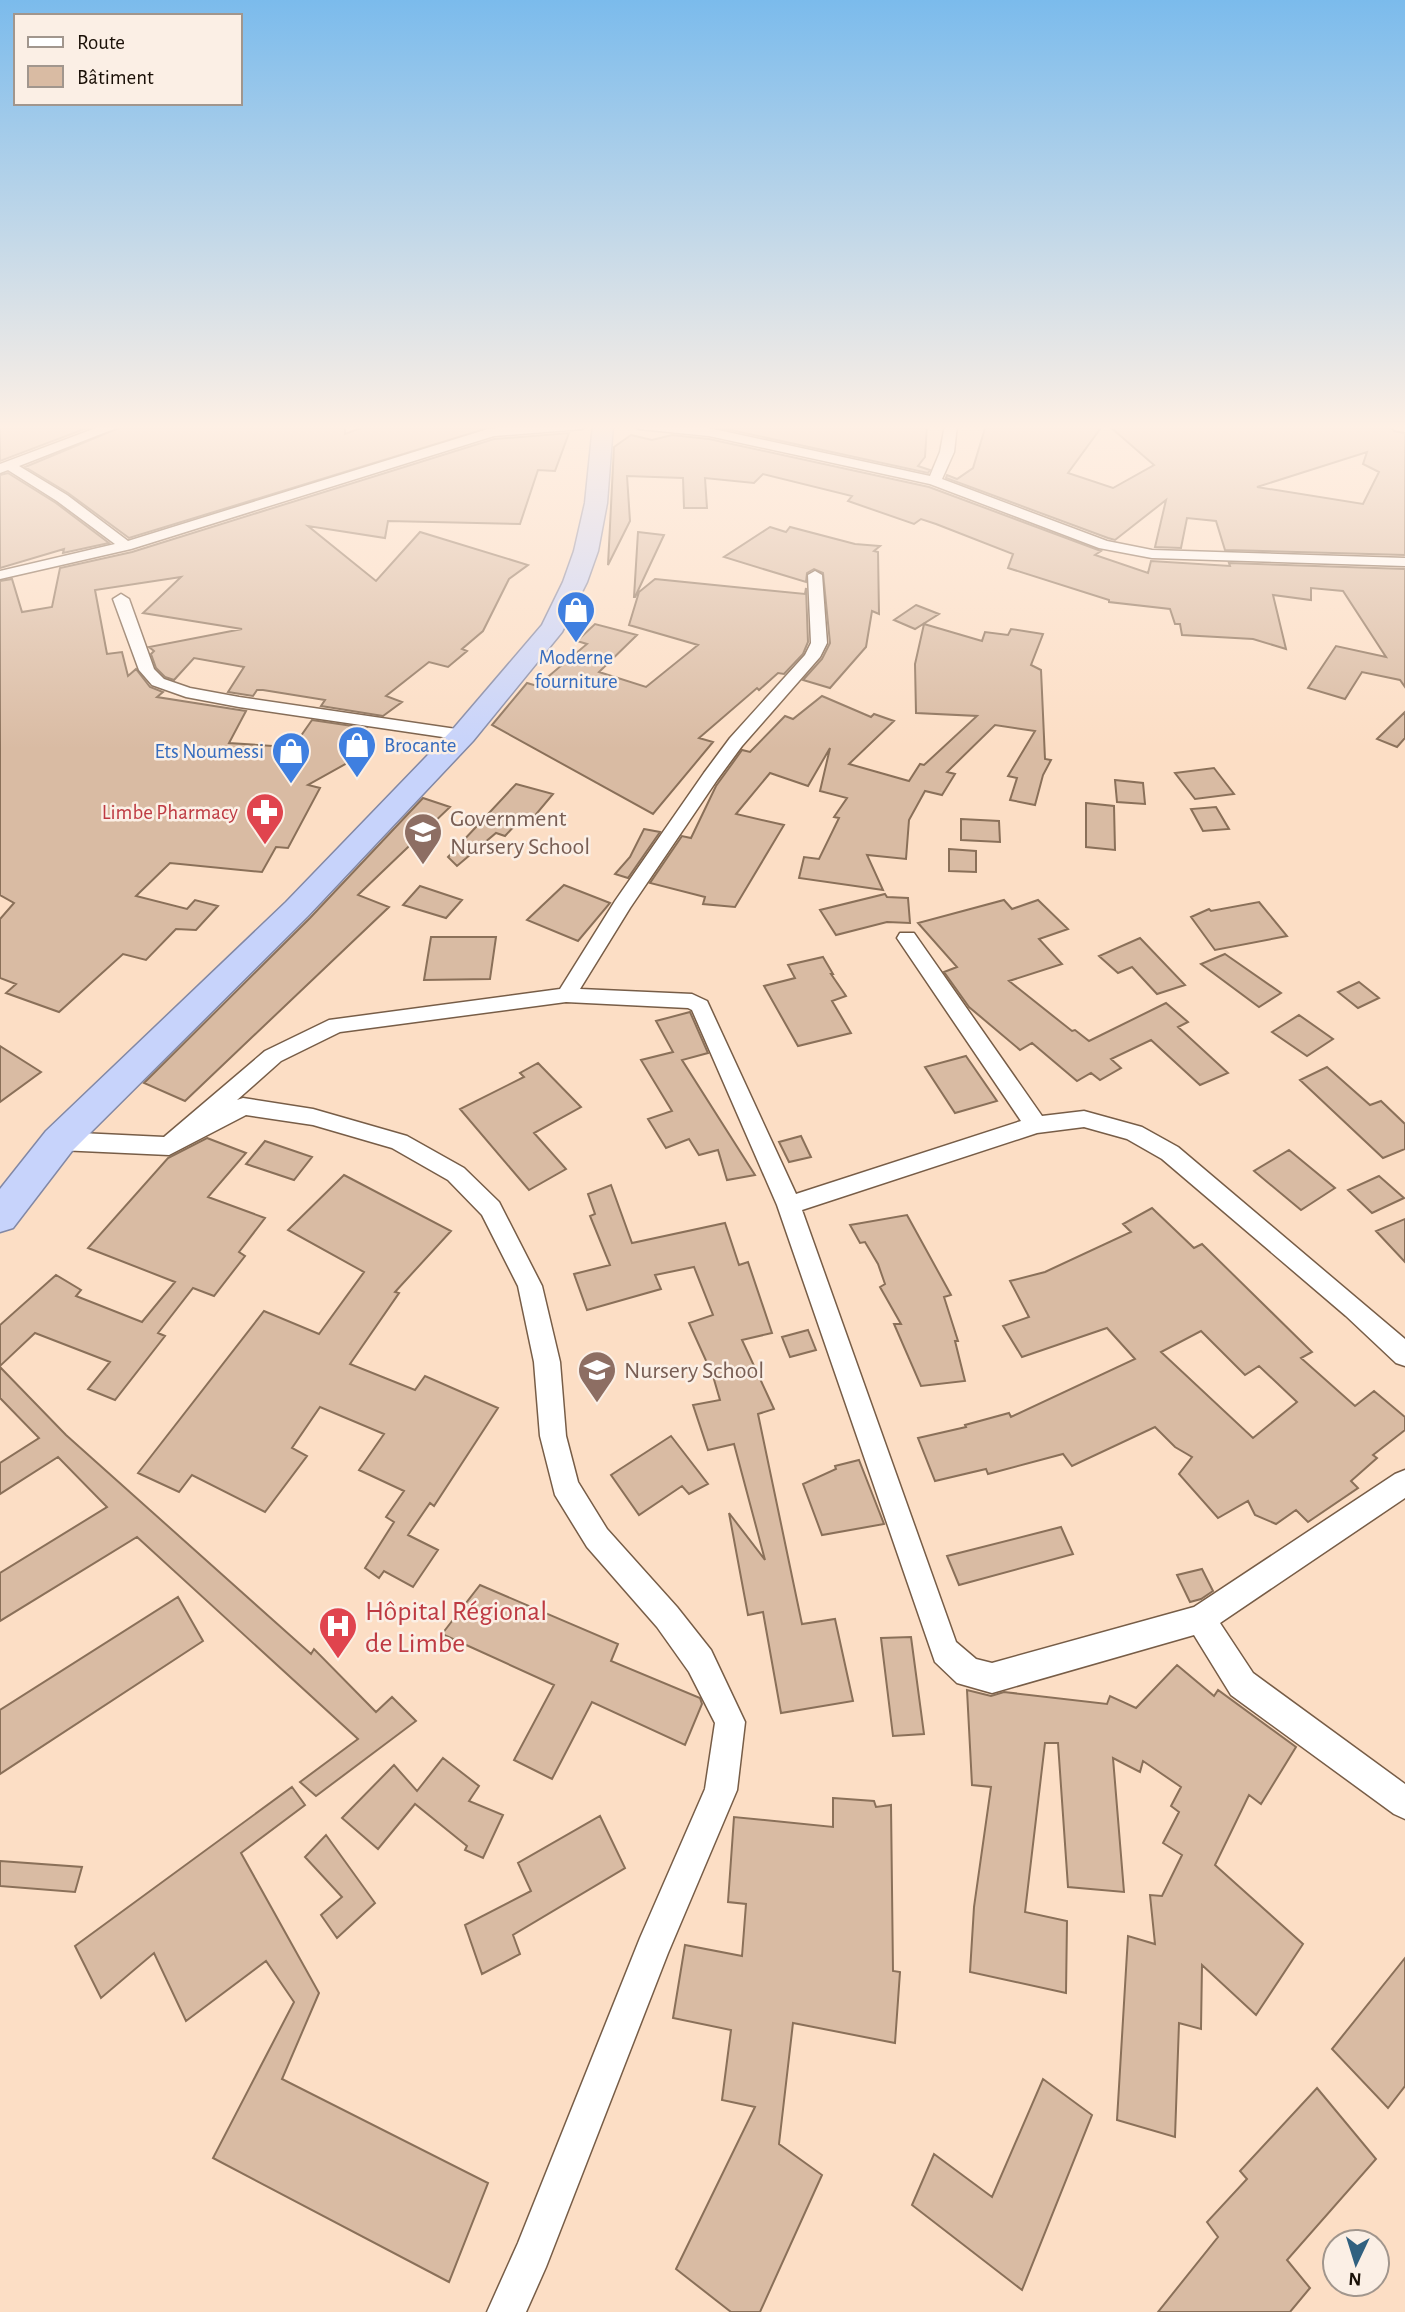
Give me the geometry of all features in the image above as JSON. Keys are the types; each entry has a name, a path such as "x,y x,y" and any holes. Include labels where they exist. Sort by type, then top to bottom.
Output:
{"highway":[{"path":"0,1217 59,1141 297,909 463,735 553,627 575,582 590,533"}],"street":[{"path":"108,533 125,546"},
{"path":"0,575 125,546 167,533"},
{"path":"1072,533 1104,545 1152,554 1405,562"},
{"path":"566,995 622,905 710,777 744,732 812,657 819,643 815,575"},
{"path":"121,599 147,670 158,682 186,692 239,702 463,735"},
{"path":"907,938 1036,1125"},
{"path":"169,1146 273,1056 336,1026 566,995 676,999 692,1001 700,1006 789,1205 945,1652 968,1672 992,1678 1201,1619 1405,1483"},
{"path":"59,1141 169,1146 243,1107 313,1118 399,1142 456,1174 491,1209 530,1286 547,1362 553,1436 565,1486 597,1538 667,1617 700,1661 730,1723 721,1790 652,1950 533,2254 506,2312"},
{"path":"789,1205 1036,1125 1084,1119 1134,1133 1170,1153 1405,1355"},
{"path":"1201,1619 1242,1684 1405,1803"}],"building":[{"path":"0,533 96,533 109,543 63,553 64,549 0,568"},
{"path":"122,533 146,533 129,538"},
{"path":"193,533 317,533 376,581 419,533 423,533 528,565 509,579 483,631 462,649 467,651 448,667 429,662 386,696 402,702 383,716 321,706 325,700 263,690 257,690 253,696 228,692 244,667 194,658 174,680 165,677 156,668 151,654 154,651 149,647 242,629 143,613 181,577 95,590 107,654 122,652 128,676 136,669 150,687 163,692 157,697 246,711 229,743 288,747 298,740 312,720 366,728 356,735 374,748 308,785 320,788 288,848 276,847 262,872 170,863 136,896 187,909 195,900 218,906 196,930 176,929 146,960 123,954 59,1012 6,993 16,984 0,978 0,919 14,903 0,895 0,581 12,579 22,612 52,607 60,568 132,552"},
{"path":"352,533 386,533 385,538"},
{"path":"610,533 624,533 608,565"},
{"path":"638,533 664,535 635,597"},
{"path":"761,533 813,533 855,544 880,546 874,551 878,552 879,614 872,611 866,647 830,688 803,680 822,659 830,643 823,573 814,569 807,573 806,582 724,557"},
{"path":"959,533 1052,533 1101,551 1095,555 1148,573 1151,561 1230,566 1229,563 1405,569 1405,687 1400,680 1362,672 1345,699 1308,688 1336,646 1386,657 1343,591 1311,588 1311,600 1273,595 1286,649 1253,639 1182,635 1180,624 1175,624 1170,609 1109,602 1008,568 1013,554"},
{"path":"1094,533 1124,533 1115,540"},
{"path":"1158,533 1184,533 1181,548 1155,547"},
{"path":"1220,533 1405,533 1405,555 1225,550"},
{"path":"655,579 805,594 806,588 808,642 803,654 784,674 778,673 759,690 757,688 699,738 713,742 653,814 492,725 527,683 537,686 587,644 577,641 595,624 637,635 599,672 646,687 698,645 629,625 639,592"},
{"path":"916,605 939,614 915,629 894,620"},
{"path":"924,624 982,641 985,632 1008,635 1011,629 1043,634 1031,665 1041,670 1045,759 1051,760 1043,775 1035,805 1010,800 1017,778 1008,776 1035,731 995,725 947,772 955,774 942,795 925,791 909,820 906,859 867,855 883,890 799,878 804,857 819,859 839,818 834,817 847,798 820,791 830,748 808,786 770,773 736,814 784,825 735,907 703,904 705,897 650,883 682,836 691,838 716,786 742,750 750,752 785,716 793,719 822,696 871,717 874,714 894,721 849,764 909,781 920,764 924,765 977,716 916,713 915,664"},
{"path":"1405,712 1405,738 1397,747 1377,739"},
{"path":"1214,768 1234,794 1195,799 1175,773"},
{"path":"1115,780 1143,783 1145,804 1117,802"},
{"path":"516,784 553,794 528,824 518,822 505,836 496,833 457,866 448,857"},
{"path":"423,798 450,807 358,895 389,907 185,1101 144,1083 310,918"},
{"path":"1086,803 1114,806 1115,850 1086,847"},
{"path":"1216,807 1229,829 1203,831 1191,809"},
{"path":"961,819 999,821 1000,842 961,840"},
{"path":"644,829 660,832 628,878 615,874 630,857"},
{"path":"949,849 976,851 976,872 949,871"},
{"path":"564,885 610,903 578,941 527,920"},
{"path":"420,886 462,900 446,918 403,905"},
{"path":"885,894 887,897 908,898 910,923 887,922 836,935 820,910"},
{"path":"1004,900 1012,909 1038,900 1068,929 1039,939 1062,964 1009,981 1072,1031 1075,1030 1089,1041 1166,1003 1188,1022 1178,1027 1228,1073 1200,1085 1151,1040 1111,1059 1121,1068 1100,1080 1091,1073 1077,1081 1032,1043 1020,1050 969,1007 944,972 957,967 918,923"},
{"path":"1259,902 1287,936 1215,950 1191,917 1209,909 1211,911"},
{"path":"431,937 496,937 490,979 424,980"},
{"path":"1140,938 1185,985 1157,994 1132,967 1118,973 1099,956"},
{"path":"1225,954 1281,993 1259,1007 1201,964"},
{"path":"823,957 846,996 832,1001 851,1033 798,1046 764,986 795,978 788,965"},
{"path":"1359,982 1379,998 1358,1008 1338,992"},
{"path":"690,1012 708,1053 682,1060 755,1175 727,1180 718,1150 699,1155 689,1139 666,1148 648,1119 672,1111 641,1060 673,1052 656,1021"},
{"path":"1299,1015 1333,1039 1307,1056 1272,1032"},
{"path":"0,1046 41,1072 0,1102"},
{"path":"966,1056 997,1101 955,1113 925,1067"},
{"path":"538,1063 581,1107 534,1133 566,1169 529,1190 460,1109 524,1077 520,1073"},
{"path":"1327,1067 1370,1105 1381,1101 1405,1124 1405,1149 1383,1158 1300,1080"},
{"path":"801,1136 811,1157 789,1162 779,1142"},
{"path":"207,1138 246,1153 208,1197 265,1218 239,1252 245,1256 214,1296 193,1288 158,1333 165,1336 115,1400 88,1389 110,1362 35,1333 0,1366 0,1325 56,1275 81,1290 76,1296 142,1322 175,1282 88,1248 168,1158"},
{"path":"265,1141 312,1157 294,1180 246,1164"},
{"path":"1289,1150 1335,1188 1301,1210 1254,1171"},
{"path":"344,1175 451,1231 395,1292 399,1293 350,1364 415,1390 425,1376 498,1408 434,1506 430,1503 408,1535 438,1550 413,1587 384,1571 379,1578 365,1568 394,1522 386,1517 404,1491 359,1470 384,1434 320,1407 292,1448 307,1456 265,1512 192,1475 179,1492 138,1473 264,1311 319,1334 364,1272 288,1230"},
{"path":"1379,1176 1404,1198 1372,1213 1348,1190"},
{"path":"611,1185 632,1243 725,1223 739,1265 748,1262 772,1333 742,1340 774,1409 758,1414 802,1624 835,1619 853,1701 781,1713 763,1612 748,1615 729,1513 765,1560 734,1444 708,1450 693,1405 720,1400 713,1376 689,1323 713,1315 694,1267 655,1275 661,1289 587,1310 574,1274 610,1265 590,1216 595,1214 588,1194"},
{"path":"1152,1208 1194,1248 1202,1244 1312,1352 1301,1358 1355,1406 1374,1391 1405,1417 1405,1430 1373,1455 1377,1458 1351,1481 1358,1488 1308,1522 1296,1510 1276,1524 1255,1515 1248,1501 1218,1518 1179,1474 1192,1457 1175,1447 1155,1427 1072,1466 1063,1454 988,1474 986,1469 935,1481 918,1438 966,1427 965,1425 1009,1413 1011,1417 1135,1359 1107,1328 1022,1357 1003,1326 1029,1317 1010,1281 1045,1272 1131,1232 1123,1224","holes":["1201,1331 1245,1375 1259,1366 1297,1402 1253,1438 1161,1352"]},
{"path":"907,1215 951,1295 944,1297 958,1341 955,1341 965,1381 921,1386 894,1324 901,1324 880,1287 885,1284 878,1264 865,1242 860,1243 850,1225"},
{"path":"1405,1219 1405,1262 1376,1231"},
{"path":"808,1330 816,1350 790,1357 782,1337"},
{"path":"0,1367 66,1435 311,1654 314,1649 376,1712 392,1697 416,1721 316,1796 300,1782 358,1739 137,1537 0,1621 0,1573 107,1507 58,1457 0,1494 0,1463 39,1438 0,1398"},
{"path":"671,1436 708,1484 689,1494 682,1486 639,1515 611,1475"},
{"path":"859,1460 884,1524 822,1535 803,1484 836,1469 835,1466"},
{"path":"1061,1527 1073,1554 959,1585 947,1556"},
{"path":"1202,1569 1213,1591 1190,1602 1177,1575"},
{"path":"480,1585 618,1644 611,1661 700,1698 702,1704 685,1745 592,1702 552,1779 514,1760 554,1685 442,1634"},
{"path":"178,1597 203,1641 0,1774 0,1710"},
{"path":"911,1637 924,1734 893,1736 881,1638"},
{"path":"1177,1665 1214,1696 1218,1690 1296,1747 1261,1804 1249,1795 1215,1865 1303,1944 1256,2015 1202,1965 1201,2029 1179,2023 1175,2137 1117,2120 1128,1936 1155,1944 1150,1895 1162,1896 1182,1855 1163,1843 1179,1812 1171,1806 1181,1787 1143,1761 1140,1772 1113,1758 1124,1892 1068,1887 1058,1743 1045,1743 1025,1912 1067,1921 1066,1993 970,1972 974,1907 991,1787 972,1785 967,1690 991,1696 1004,1692 1107,1704 1110,1696 1136,1708"},
{"path":"443,1758 479,1786 469,1801 503,1815 483,1858 465,1850 467,1846 415,1804 378,1849 342,1818 394,1765 417,1791"},
{"path":"292,1787 305,1805 241,1853 319,1993 282,2079 488,2183 449,2282 213,2158 294,2002 266,1961 186,2021 154,1953 101,1998 75,1946"},
{"path":"833,1798 874,1801 876,1807 891,1805 893,1971 900,1972 895,2043 793,2023 779,2144 822,2175 760,2312 731,2312 676,2269 755,2107 722,2100 731,2030 673,2018 685,1945 742,1956 746,1904 728,1902 734,1817 833,1827"},
{"path":"600,1816 625,1868 513,1935 520,1954 482,1974 465,1925 531,1891 518,1863"},
{"path":"326,1835 375,1903 337,1938 321,1915 342,1897 305,1857"},
{"path":"0,1861 82,1867 75,1892 0,1886"},
{"path":"1405,1958 1405,2086 1388,2108 1332,2049"},
{"path":"1043,2079 1092,2115 1022,2290 912,2205 934,2154 992,2197"},
{"path":"1317,2088 1376,2159 1287,2260 1310,2288 1290,2312 1158,2312 1218,2237 1207,2222 1247,2179 1240,2171"}],"place":[{"name":"Moderne fourniture","path":"576,644"},
{"name":"Brocante","path":"357,779"},
{"name":"Ets Noumessi","path":"291,785"},
{"name":"Limbe Pharmacy","path":"265,846"},
{"name":"Government Nursery School","path":"423,866"},
{"name":"Nursery School","path":"597,1404"},
{"name":"Hôpital Régional de Limbe","path":"338,1660"}]}
